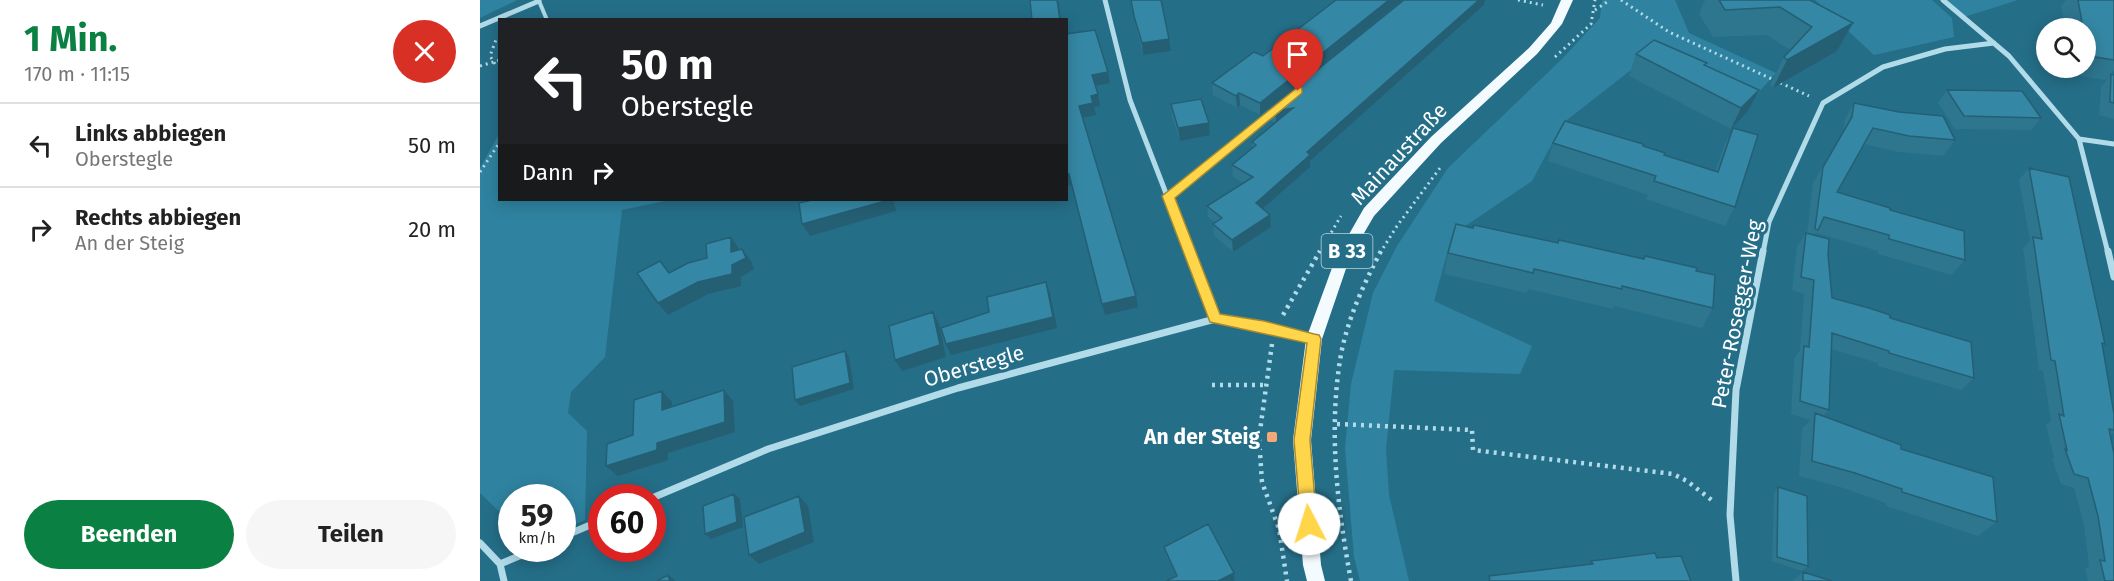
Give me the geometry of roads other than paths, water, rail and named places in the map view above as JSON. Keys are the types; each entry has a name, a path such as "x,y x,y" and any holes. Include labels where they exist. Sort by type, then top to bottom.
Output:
{"main road":[{"name":"Mainaustraße","path":"1316,581 1312,565 1302,440 1314,339 1343,257 1369,212 1436,140 1533,51 1556,24 1567,0"}],"street":[{"path":"1105,0 1130,100 1215,318"},
{"path":"1943,0 2009,56 2079,138 2114,277"},
{"path":"499,18 539,1"},
{"path":"480,26 498,18"},
{"name":"Peter-Rosegger-Weg","path":"1736,581 1730,515 1736,390 1769,222 1823,103 1883,67 1945,49 1994,43"},
{"path":"1168,196 1280,106"},
{"path":"2079,138 2114,144"},
{"name":"Oberstegle","path":"666,492 768,449 915,402 1215,318 1314,339"},
{"path":"480,543 501,564 504,581"},
{"path":"501,564 506,562"}],"lane":[{"path":"539,1 546,18"}],"place":[{"name":"An der Steig","path":"1272,437"}]}
